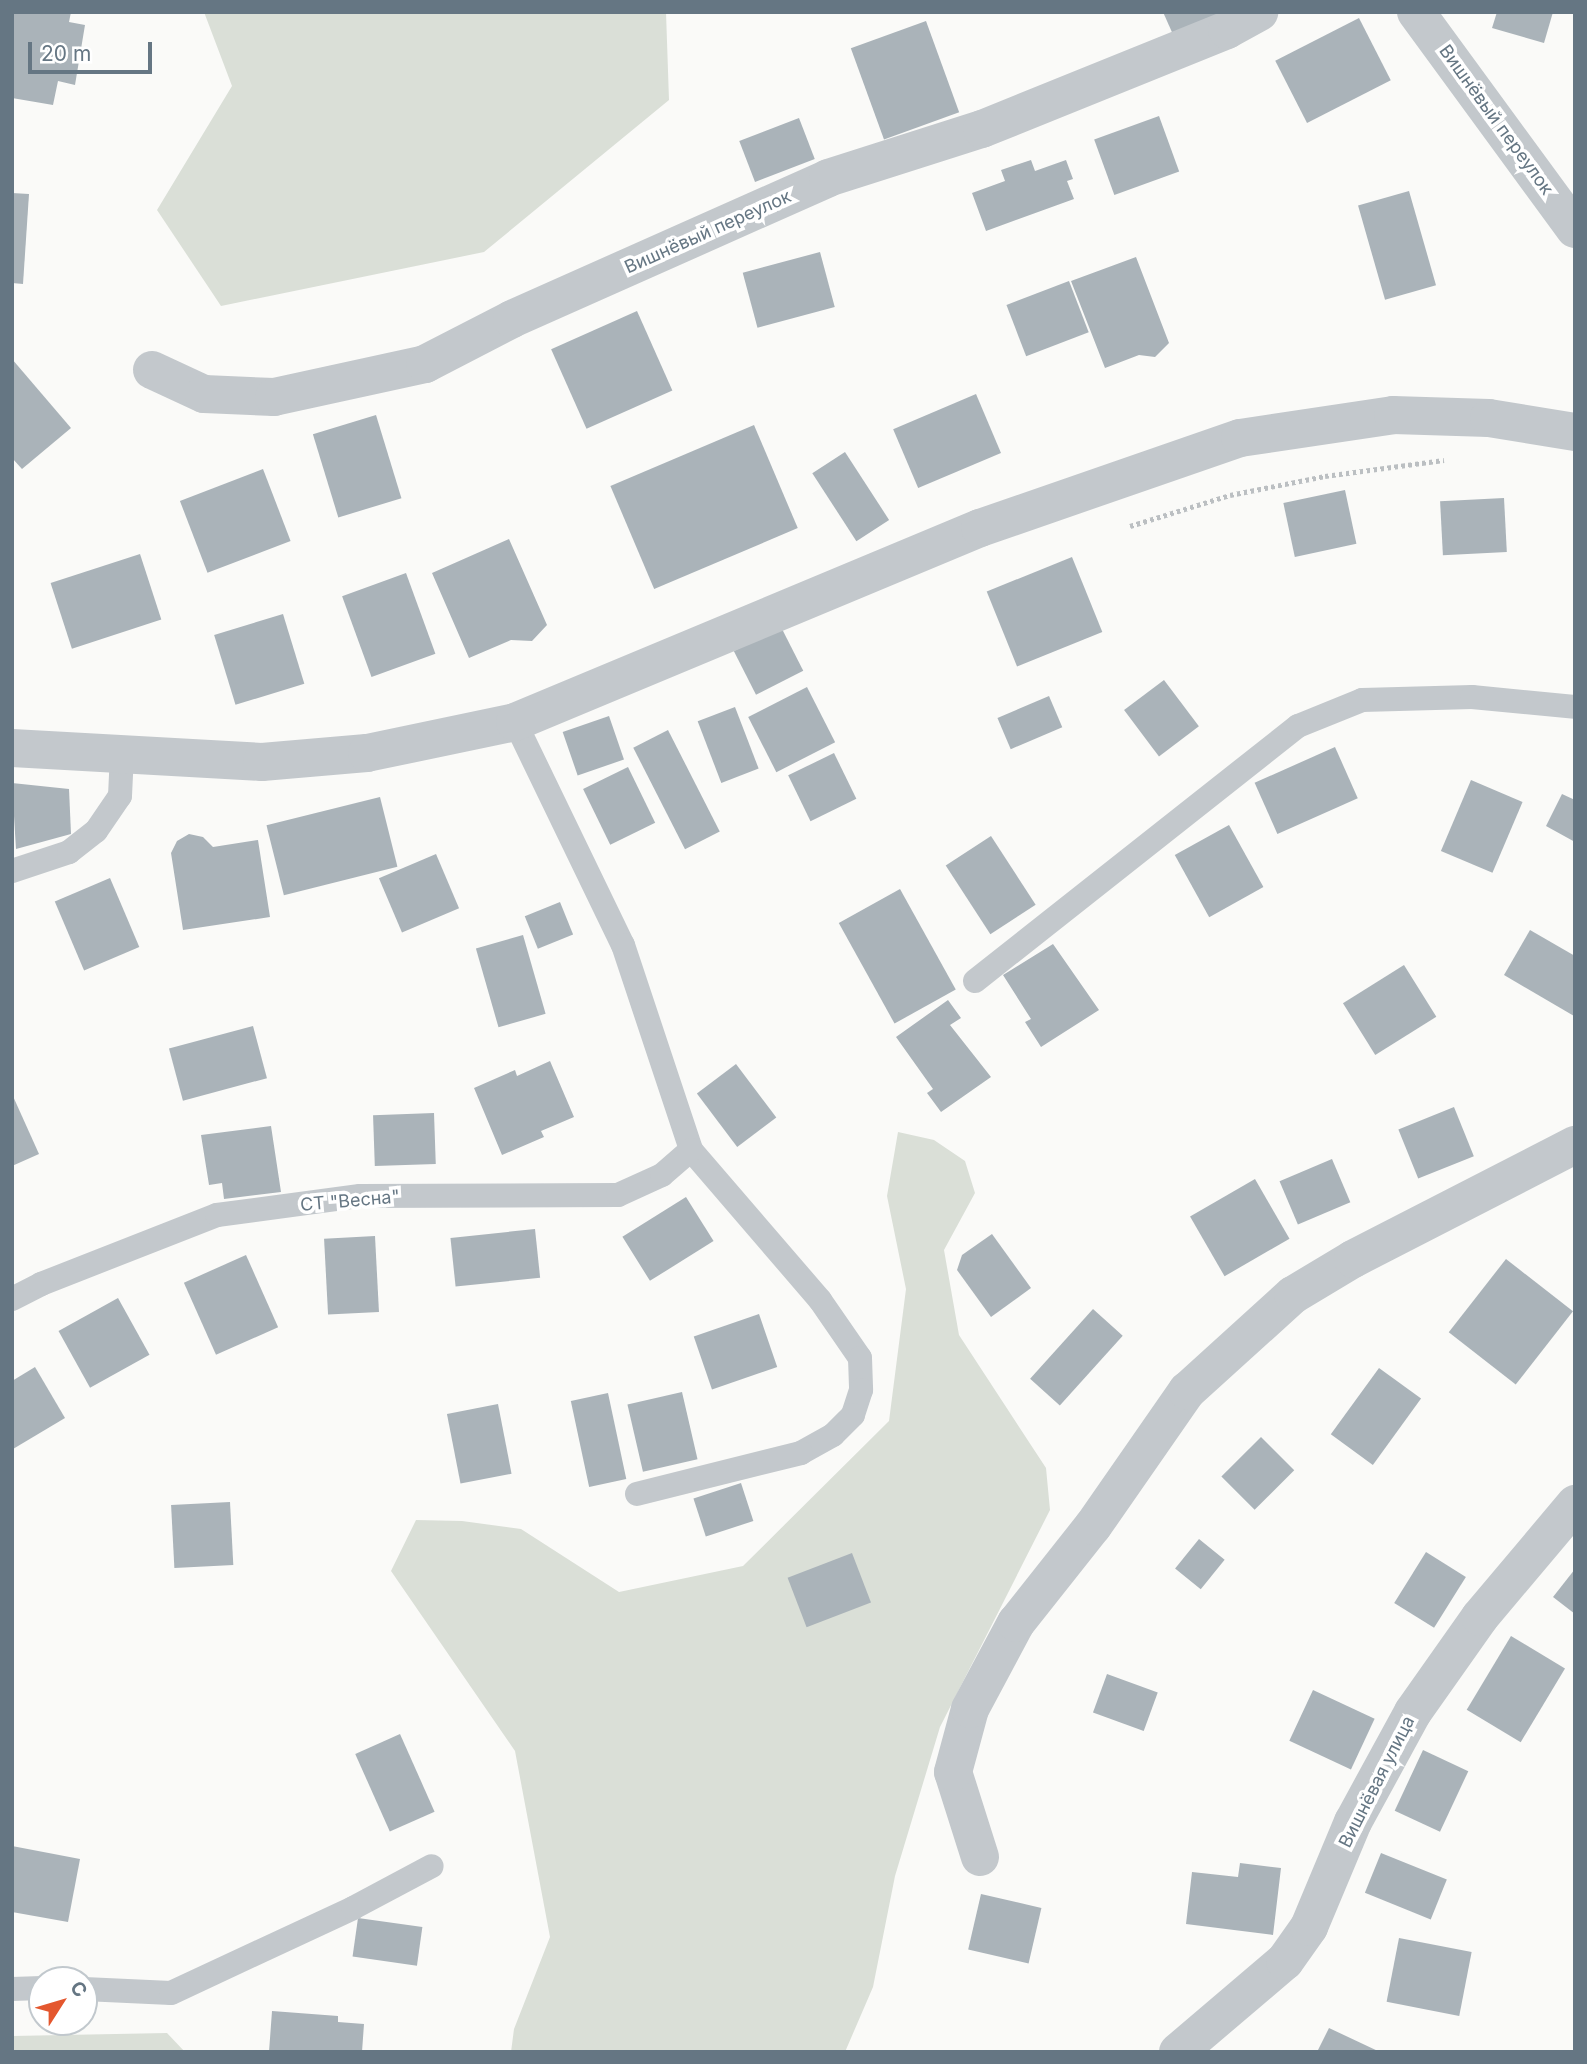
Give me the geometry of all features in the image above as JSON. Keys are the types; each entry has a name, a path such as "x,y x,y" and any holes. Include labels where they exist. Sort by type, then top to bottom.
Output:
{"street":[{"name":"Вишнёвый переулок","path":"152,370 204,394 274,397 425,364 512,319 828,178 982,129 1227,30 1259,12"},
{"name":"Вишнёвый переулок","path":"1416,12 1575,229"},
{"path":"12,748 262,762 367,753 514,722 980,528 1240,438 1393,415 1489,418 1575,432"},
{"path":"980,1857 953,1772 970,1709 1016,1623 1093,1526 1187,1391 1293,1295 1353,1259 1575,1145"},
{"name":"Вишнёвая улица","path":"1178,2052 1285,1961 1309,1927 1353,1822 1413,1712 1480,1617 1575,1504"}],"lane":[{"path":"975,981 1298,726 1362,700 1472,697 1575,707"},
{"path":"514,722 623,945 691,1150 820,1300 860,1358 861,1390 853,1415 833,1435 801,1454 637,1494"},
{"path":"12,871 69,852 96,831 120,796 122,754"},
{"name":"СТ \"Весна\"","path":"12,1299 41,1284 217,1215 360,1196 618,1195 662,1175 691,1150"},
{"path":"98,1990 171,1993 353,1908 432,1866"}],"path":[{"path":"1130,526 1230,495 1325,476 1449,460"}],"shaded area":[{"path":"204,12 666,12 669,100 484,252 221,306 157,210 232,86"},
{"path":"898,1132 934,1140 965,1161 975,1193 944,1250 959,1335 1046,1468 1050,1510 940,1727 895,1876 873,1987 845,2052 511,2052 514,2029 550,1937 515,1751 391,1571 416,1520 462,1521 521,1529 619,1592 743,1566 889,1421 906,1289 887,1196"},
{"path":"167,2033 185,2052 12,2052 12,2036"}],"building":[{"path":"12,12 71,12 69,22 85,25 75,85 58,81 53,105 12,98"},
{"path":"1163,12 1231,12 1175,39"},
{"path":"1497,12 1553,12 1544,43 1492,28"},
{"path":"1359,18 1391,80 1307,123 1275,61"},
{"path":"926,21 959,112 884,140 851,48"},
{"path":"1159,116 1179,171 1114,195 1094,140"},
{"path":"799,118 815,159 755,182 739,141"},
{"path":"1031,160 1035,171 1066,160 1073,179 1067,181 1074,199 986,231 972,193 1005,181 1001,170"},
{"path":"1409,191 1436,285 1385,300 1358,206"},
{"path":"12,193 29,194 23,284 12,283"},
{"path":"820,252 835,307 757,328 743,273"},
{"path":"1136,257 1169,343 1155,357 1139,355 1105,368 1071,281"},
{"path":"1069,281 1089,332 1026,356 1006,305"},
{"path":"637,311 672,390 587,429 551,349"},
{"path":"12,359 71,428 22,469 12,458"},
{"path":"976,394 1001,453 918,488 893,429"},
{"path":"376,415 401,498 338,517 313,434"},
{"path":"754,425 798,528 654,589 610,486"},
{"path":"845,452 889,520 856,541 812,473"},
{"path":"263,469 291,541 208,573 180,501"},
{"path":"1345,490 1356,544 1295,557 1283,503"},
{"path":"1504,498 1507,552 1443,555 1440,501"},
{"path":"509,539 547,625 532,641 511,640 469,658 432,573"},
{"path":"140,554 161,620 72,649 51,583"},
{"path":"1072,557 1102,632 1017,667 987,591"},
{"path":"406,573 435,654 372,677 342,596"},
{"path":"283,614 304,684 235,705 214,635"},
{"path":"781,627 803,671 756,695 734,651"},
{"path":"1164,680 1199,726 1159,756 1124,710"},
{"path":"807,687 835,742 776,772 748,717"},
{"path":"1049,696 1062,727 1011,749 997,718"},
{"path":"735,707 759,769 721,783 698,721"},
{"path":"609,716 624,759 578,775 563,732"},
{"path":"668,730 720,832 685,849 633,748"},
{"path":"1335,747 1358,798 1277,834 1255,783"},
{"path":"834,753 856,799 811,821 788,775"},
{"path":"628,767 655,823 610,845 583,789"},
{"path":"1471,780 1523,802 1492,873 1441,851"},
{"path":"12,783 69,789 71,834 16,849"},
{"path":"1562,794 1575,800 1575,842 1546,826"},
{"path":"380,797 397,867 284,895 266,825"},
{"path":"1229,825 1263,887 1209,917 1175,855"},
{"path":"189,834 203,837 213,847 258,840 270,917 183,930 171,853 177,841"},
{"path":"991,836 1036,905 990,934 946,865"},
{"path":"436,854 459,908 402,933 379,878"},
{"path":"110,878 139,947 84,970 55,901"},
{"path":"900,889 956,990 895,1024 839,923"},
{"path":"560,902 573,934 538,949 525,916"},
{"path":"1530,930 1575,956 1574,1016 1504,975"},
{"path":"523,935 546,1014 499,1027 476,949"},
{"path":"1053,944 1099,1010 1041,1047 1025,1022 1031,1019 1003,975"},
{"path":"1404,965 1436,1017 1375,1055 1343,1003"},
{"path":"948,1000 961,1018 950,1025 991,1077 941,1112 927,1093 933,1089 896,1037"},
{"path":"253,1026 267,1078 183,1101 169,1049"},
{"path":"550,1061 574,1117 541,1131 544,1137 502,1155 474,1088 515,1070 517,1076"},
{"path":"736,1064 776,1118 737,1147 697,1093"},
{"path":"12,1094 39,1154 12,1166"},
{"path":"1454,1107 1474,1156 1418,1179 1398,1129"},
{"path":"434,1113 436,1164 375,1166 373,1115"},
{"path":"271,1126 281,1192 224,1199 222,1183 209,1185 201,1135"},
{"path":"1332,1159 1350,1202 1298,1225 1280,1181"},
{"path":"1255,1179 1290,1239 1225,1276 1190,1216"},
{"path":"686,1197 714,1241 650,1281 622,1237"},
{"path":"535,1229 540,1278 456,1287 450,1238"},
{"path":"992,1234 1031,1288 991,1317 957,1270 962,1255"},
{"path":"375,1236 379,1312 328,1315 324,1239"},
{"path":"246,1255 278,1327 216,1355 184,1283"},
{"path":"1506,1259 1573,1311 1516,1385 1449,1332"},
{"path":"118,1298 150,1355 90,1388 59,1331"},
{"path":"1093,1309 1123,1336 1060,1406 1030,1379"},
{"path":"759,1314 777,1367 712,1389 694,1336"},
{"path":"35,1367 65,1418 13,1449 12,1381"},
{"path":"1379,1368 1421,1399 1373,1465 1331,1434"},
{"path":"682,1392 698,1459 643,1472 627,1405"},
{"path":"608,1393 626,1479 589,1487 571,1401"},
{"path":"498,1404 512,1474 461,1484 447,1414"},
{"path":"1261,1437 1294,1470 1255,1510 1221,1477"},
{"path":"741,1483 753,1521 706,1536 693,1498"},
{"path":"230,1502 233,1565 174,1568 171,1505"},
{"path":"1199,1539 1225,1560 1201,1589 1175,1569"},
{"path":"1426,1552 1466,1577 1434,1628 1394,1603"},
{"path":"852,1553 871,1602 807,1627 788,1578"},
{"path":"1575,1569 1575,1614 1553,1597"},
{"path":"1511,1636 1565,1668 1521,1742 1467,1710"},
{"path":"1107,1674 1158,1692 1144,1731 1093,1713"},
{"path":"1313,1690 1375,1719 1351,1769 1289,1741"},
{"path":"400,1734 435,1812 390,1832 355,1754"},
{"path":"1423,1750 1468,1771 1440,1832 1395,1811"},
{"path":"12,1846 80,1859 68,1922 12,1912"},
{"path":"1381,1853 1447,1880 1431,1919 1365,1893"},
{"path":"1240,1863 1281,1868 1273,1935 1186,1924 1192,1872 1238,1877"},
{"path":"981,1894 1041,1908 1029,1963 968,1950"},
{"path":"358,1918 422,1927 417,1966 353,1957"},
{"path":"1399,1938 1472,1952 1459,2016 1387,2002"},
{"path":"272,2011 338,2016 338,2022 364,2024 362,2052 269,2052"},
{"path":"1329,2028 1380,2052 1317,2052"}]}
